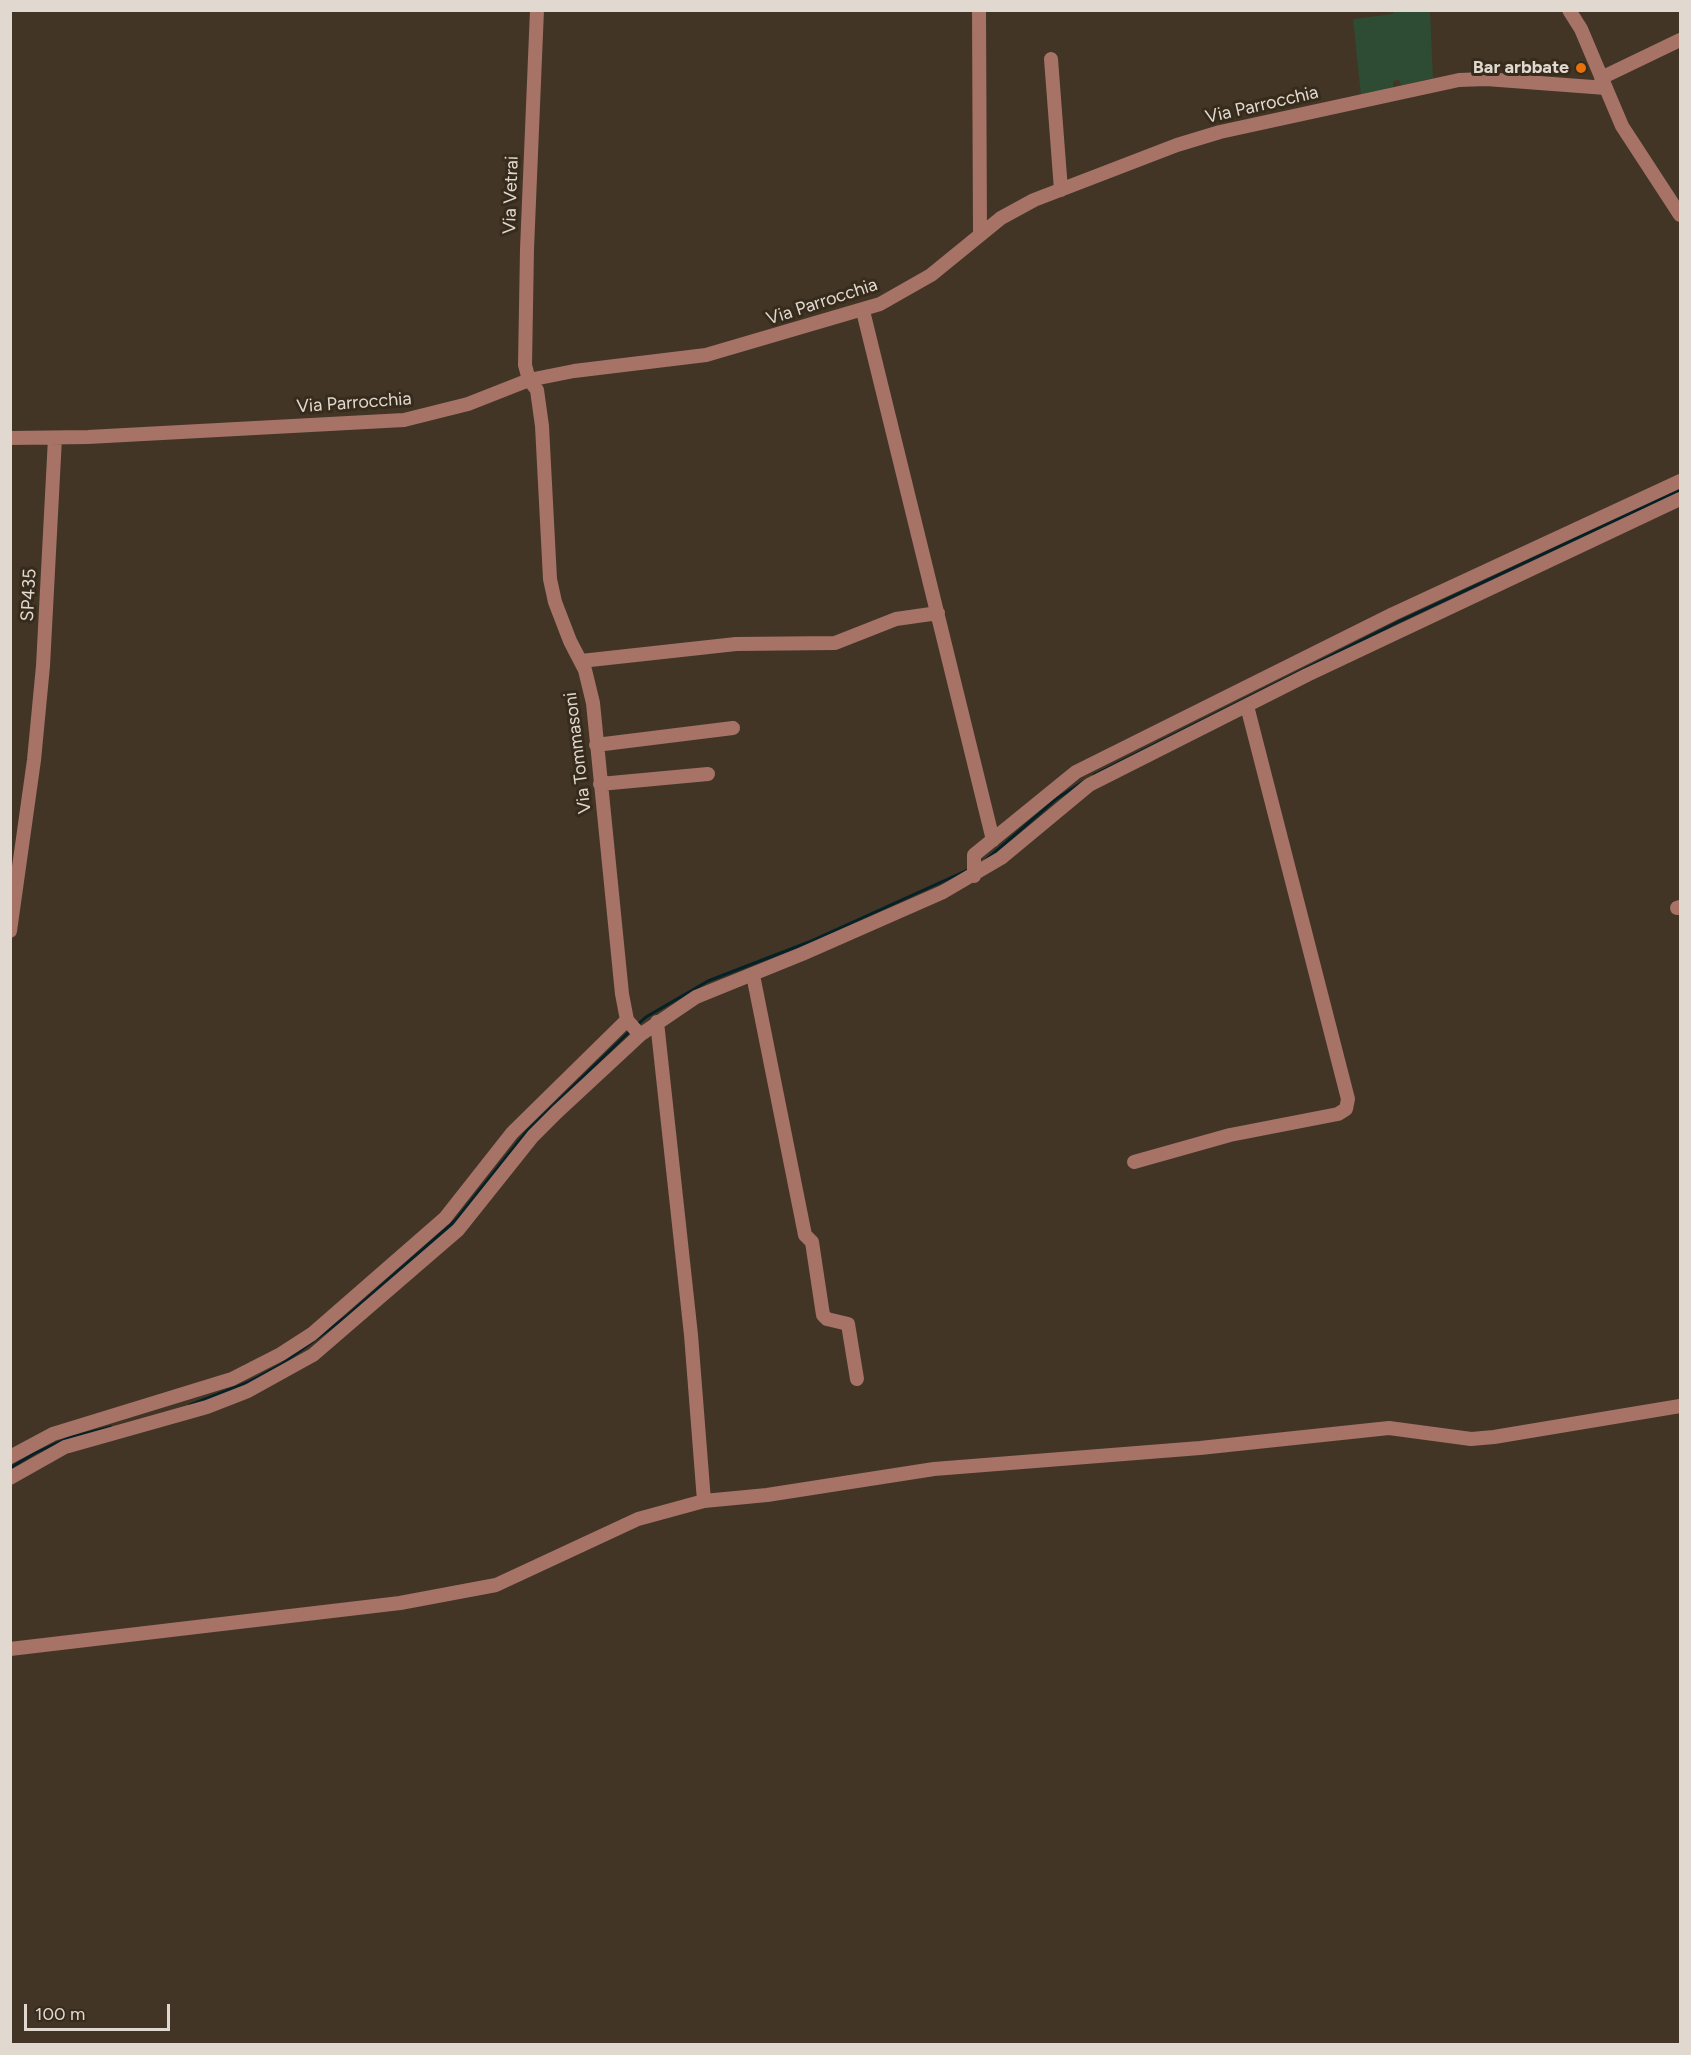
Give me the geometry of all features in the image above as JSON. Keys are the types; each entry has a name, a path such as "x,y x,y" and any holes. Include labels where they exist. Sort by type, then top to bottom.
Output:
{"street":[{"name":"Via Vetrai","path":"529,380 525,365 525,305 537,10"},
{"path":"979,10 980,233"},
{"path":"1569,10 1581,29 1632,145 1680,215"},
{"path":"1604,83 1680,40"},
{"path":"1051,59 1061,190"},
{"name":"Via Parrocchia","path":"10,438 55,438 404,420 468,404 529,380 574,371 706,355 863,311 910,290 1001,218 1061,190 1177,145 1220,132 1437,83 1486,79 1604,83"},
{"path":"863,311 993,840"},
{"name":"Via Tommasoni","path":"529,380 537,390 542,426 550,579 555,602 585,670 592,703 600,784 633,1027"},
{"name":"SP435","path":"10,931 40,701 55,438"},
{"path":"974,870 974,855 1076,772 1393,614 1680,481"},
{"path":"10,1478 65,1447 207,1407 248,1391 313,1355 363,1286 445,1218 512,1133 633,1027 657,1022 696,997 753,975 1001,858 1089,785 1247,706 1680,499"},
{"path":"581,661 736,644 835,643 896,619 938,613"},
{"path":"1134,1162 1230,1135 1338,1114 1346,1109 1348,1099 1247,706"},
{"path":"596,746 733,728"},
{"path":"600,784 708,774"},
{"path":"753,975 805,1235 812,1242 823,1315 827,1319 848,1323 857,1379"},
{"path":"657,1022 691,1335 704,1501"},
{"path":"10,1457 53,1434 232,1379 328,1333 458,1230 533,1136 633,1027"},
{"path":"10,1649 400,1603 496,1585 638,1520 704,1501 767,1495 934,1469 1200,1448 1389,1428 1471,1439 1494,1437 1680,1406"}],"green space":[{"path":"1393,11 1430,11 1433,78 1401,86 1399,80 1393,81 1393,87 1361,96 1353,19 1393,14"}],"waterway":[{"path":"1094,775 1398,622 1680,490"},
{"path":"986,860 1056,799 1086,780"},
{"path":"637,1025 646,1017 708,981 809,942 970,869"},
{"path":"190,1405 249,1382 282,1364 347,1316 455,1221 527,1131 630,1031"},
{"path":"10,1468 35,1453 68,1438 111,1427"}],"place":[{"name":"Bar arbbate","path":"1581,68"}]}
